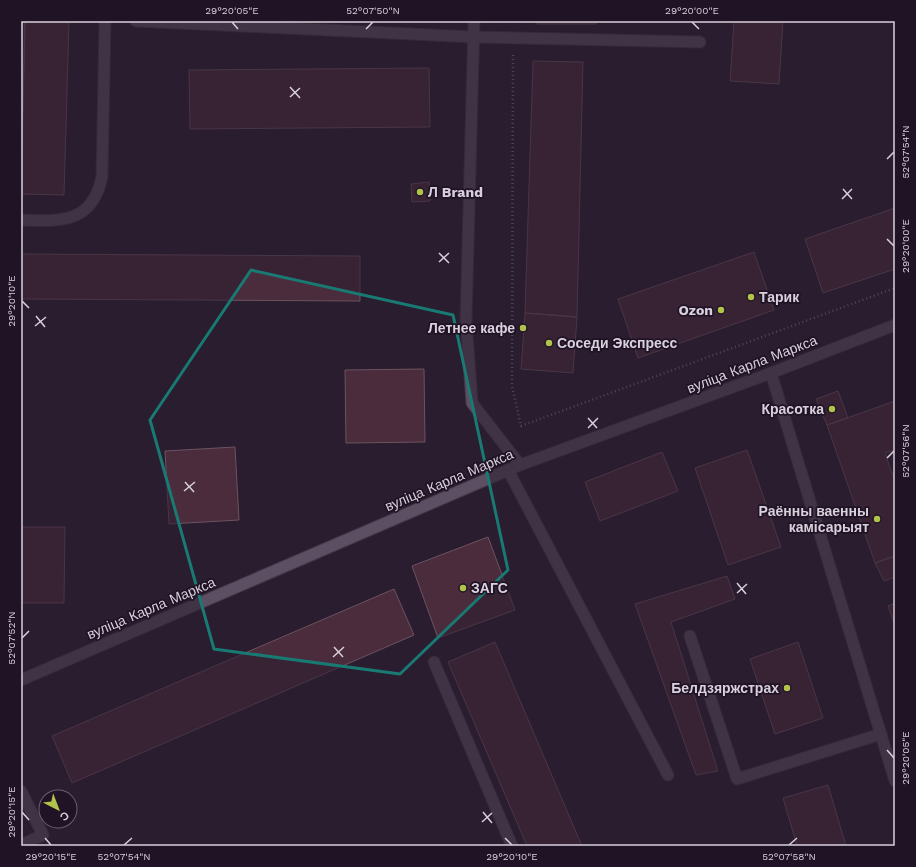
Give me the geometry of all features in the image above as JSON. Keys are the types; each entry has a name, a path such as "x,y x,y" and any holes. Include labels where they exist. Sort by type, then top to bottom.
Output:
{"main road":[{"path":"21,220 59,221 77,215 91,204 99,191 102,177 105,21"},
{"path":"136,21 474,38 700,42"},
{"path":"474,21 466,320 472,403 520,465"},
{"name":"вуліца Карла Маркса","path":"21,680 520,465 771,373 895,325"},
{"path":"771,373 895,781"},
{"path":"508,470 668,775"},
{"path":"690,636 737,779 881,734"},
{"path":"434,662 512,846"},
{"path":"21,791 43,835 21,845"}],"path":[{"path":"513,38 512,386 521,426 895,288"}],"highlighted area":[{"path":"251,270 453,315 508,570 400,674 214,649 150,420"}],"building":[{"path":"21,21 25,21 21,171"},
{"path":"25,21 69,21 64,195 21,194"},
{"path":"537,21 596,21 596,24 537,24"},
{"path":"734,21 783,21 779,84 730,81"},
{"path":"533,61 583,62 577,317 525,313"},
{"path":"429,68 430,127 190,129 189,70"},
{"name":"Л Brand","path":"429,182 430,201 412,202 411,184"},
{"path":"895,208 895,269 823,293 805,239"},
{"path":"754,252 774,310 638,358 618,299"},
{"path":"21,254 360,256 360,301 21,299"},
{"name":"Соседи Экспресс","path":"525,313 577,317 573,373 521,369"},
{"path":"424,369 425,442 346,443 345,370"},
{"name":"Красотка","path":"838,391 848,418 827,425 816,399"},
{"name":"Раённы ваенны камісарыят","path":"895,401 895,450 885,453 895,482 895,556 875,563 827,425"},
{"path":"235,447 239,520 169,524 165,451"},
{"path":"747,450 781,547 728,565 695,468"},
{"path":"662,452 678,491 600,521 585,482"},
{"path":"21,527 65,527 64,603 21,603"},
{"name":"ЗАГС","path":"488,537 515,610 438,638 412,566"},
{"path":"895,556 895,577 884,581 875,563"},
{"path":"727,576 735,599 671,622 718,771 696,775 635,604"},
{"path":"394,589 414,635 72,783 52,736"},
{"path":"895,603 895,626 888,606"},
{"path":"495,642 582,846 527,846 448,662"},
{"name":"Белдзяржстрах","path":"798,642 823,718 775,734 750,659"},
{"path":"828,785 846,846 797,846 783,798"}],"place":[{"name":"Л Brand","path":"420,192"},
{"name":"Тарик","path":"751,297"},
{"name":"Ozon","path":"721,310"},
{"name":"Летнее кафе","path":"523,328"},
{"name":"Соседи Экспресс","path":"549,343"},
{"name":"Красотка","path":"832,409"},
{"name":"Раённы ваенны камісарыят","path":"877,519"},
{"name":"ЗАГС","path":"463,588"},
{"name":"Белдзяржстрах","path":"787,688"}]}
